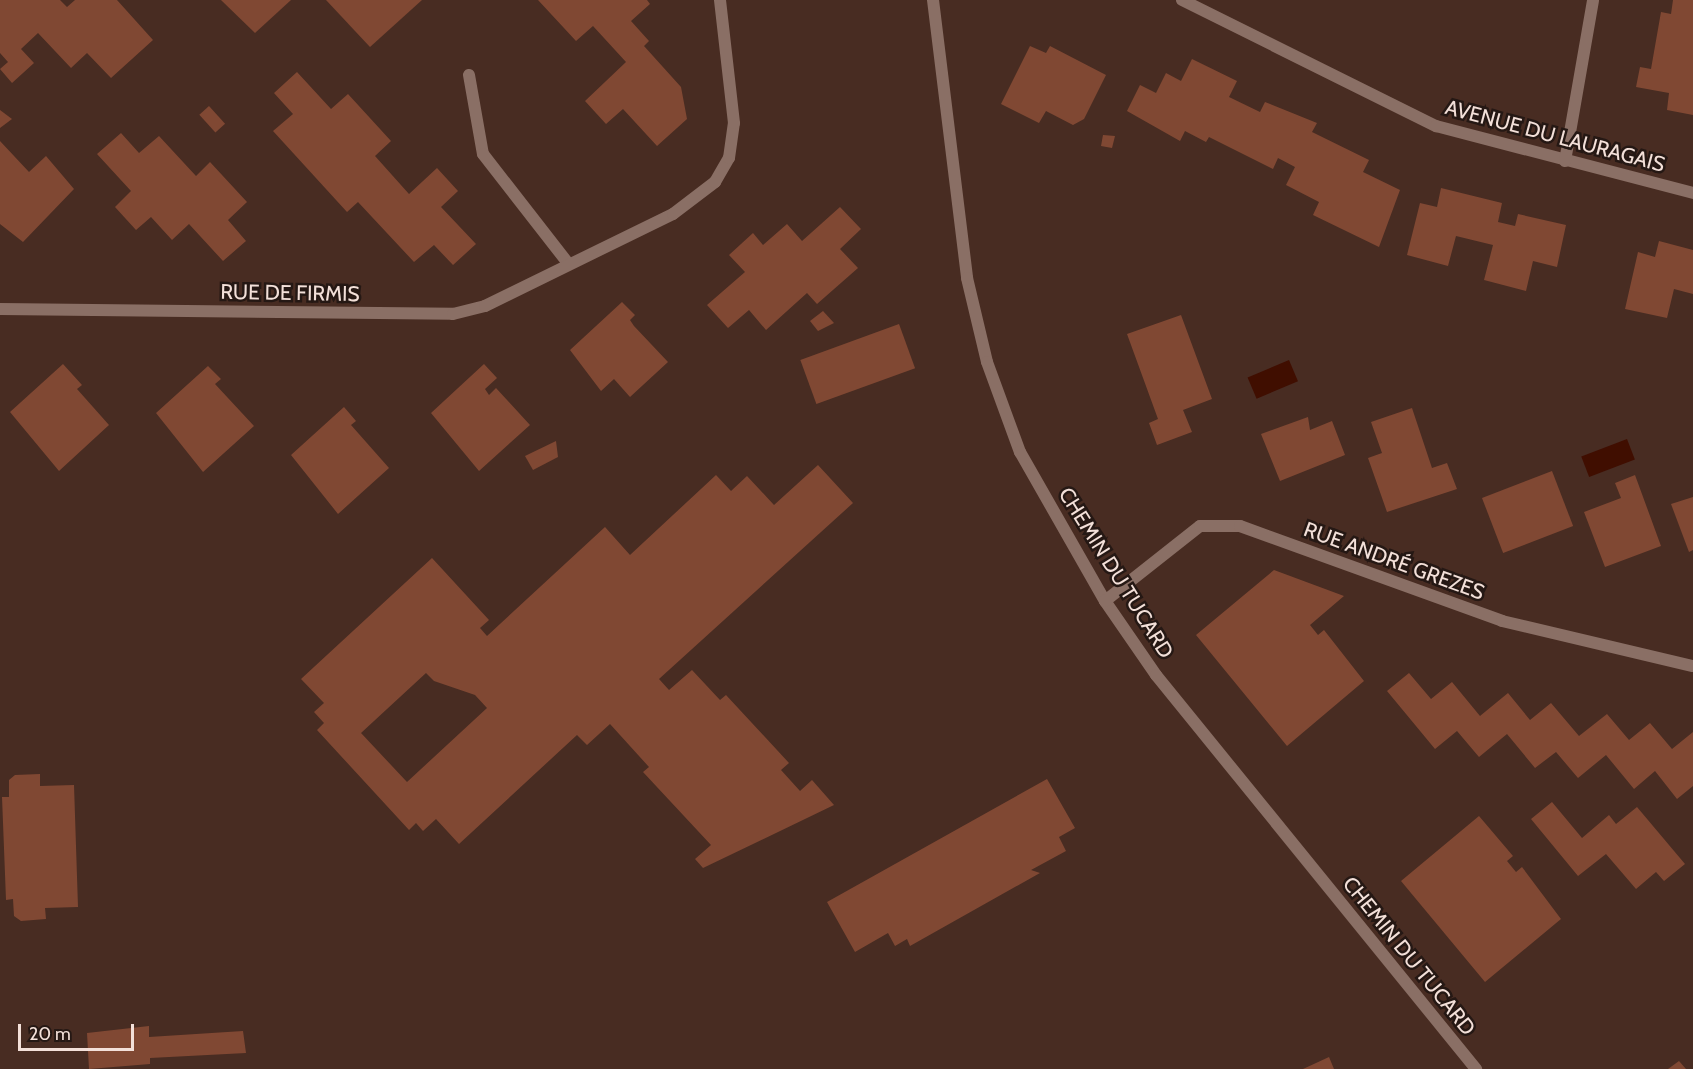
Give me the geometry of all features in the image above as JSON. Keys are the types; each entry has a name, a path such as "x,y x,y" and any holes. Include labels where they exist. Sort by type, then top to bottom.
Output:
{"street":[{"name":"RUE DE FIRMIS","path":"0,309 453,314 486,306 696,201 729,158 734,123 720,0"},
{"name":"CHEMIN DU TUCARD","path":"933,0 967,278 987,362 1020,453 1105,601 1192,723 1476,1069"},
{"name":"AVENUE DU LAURAGAIS","path":"1182,0 1436,126 1693,193"},
{"path":"1565,161 1593,0"},
{"path":"469,75 483,154 568,263"},
{"name":"RUE ANDRÉ GREZES","path":"1105,601 1200,526 1240,526 1502,621 1693,666"}],"shaded area":[{"path":"1289,360 1298,381 1257,399 1248,378"},
{"path":"1627,439 1635,460 1589,477 1581,457"}],"building":[{"path":"0,0 60,0 67,7 75,0 117,0 153,40 111,78 87,53 71,68 38,33 21,49 34,63 12,83 0,69 8,62 0,53"},
{"path":"221,0 291,0 255,33"},
{"path":"326,0 422,0 370,47"},
{"path":"538,0 647,0 650,4 631,21 649,41 644,46 681,87 687,119 657,146 623,109 606,124 585,101 626,62 593,26 576,41"},
{"path":"1673,0 1693,0 1693,115 1667,110 1669,93 1636,87 1640,67 1651,69 1661,12 1671,14"},
{"path":"1030,46 1046,53 1050,46 1106,75 1084,119 1073,125 1046,111 1039,123 1001,104"},
{"path":"1192,59 1237,81 1229,97 1260,112 1265,102 1317,123 1312,132 1369,160 1363,172 1400,190 1379,247 1313,215 1319,202 1286,185 1295,167 1278,158 1273,169 1209,137 1206,142 1185,131 1180,141 1127,111 1140,85 1156,93 1166,73 1181,81"},
{"path":"297,72 331,109 348,94 391,141 375,156 409,194 437,168 458,191 441,207 476,244 453,265 434,245 414,262 358,202 347,212 273,131 293,114 274,93"},
{"path":"209,106 225,124 215,133 199,115"},
{"path":"0,110 12,119 0,128"},
{"path":"121,133 139,153 159,136 196,176 210,162 247,202 228,220 246,241 223,261 189,224 172,240 151,217 136,230 115,207 131,191 97,154"},
{"path":"1103,135 1115,136 1112,148 1101,146"},
{"path":"0,141 29,172 46,156 74,189 23,242 0,224"},
{"path":"1441,188 1502,203 1498,222 1515,226 1518,214 1566,225 1557,267 1533,261 1526,291 1484,280 1493,245 1456,236 1448,266 1407,255 1420,203 1437,207"},
{"path":"840,207 861,229 840,249 858,268 817,304 807,293 766,330 749,310 728,328 707,305 745,272 729,255 753,233 763,245 787,224 802,241"},
{"path":"1659,241 1693,250 1693,294 1674,289 1667,318 1625,309 1638,252 1655,257"},
{"path":"622,302 635,315 630,320 634,326 668,362 630,397 614,379 601,391 570,350"},
{"path":"823,311 834,323 818,331 810,321"},
{"path":"1181,315 1212,399 1183,410 1192,432 1157,445 1149,423 1158,419 1127,334"},
{"path":"899,324 915,368 816,404 800,360"},
{"path":"63,364 82,385 77,389 109,425 59,471 10,412"},
{"path":"484,364 497,378 485,389 489,395 496,388 530,425 479,471 431,413"},
{"path":"208,366 221,379 215,384 254,426 203,472 156,413"},
{"path":"344,407 356,421 351,425 389,468 338,514 291,455"},
{"path":"1412,408 1432,468 1447,463 1457,489 1387,512 1368,458 1382,453 1371,422"},
{"path":"1308,417 1310,430 1332,421 1345,455 1280,481 1261,434"},
{"path":"556,441 558,457 533,470 525,456"},
{"path":"818,465 853,503 659,679 669,690 692,670 720,700 726,695 789,763 781,770 800,791 812,780 834,805 703,868 695,859 711,845 643,772 649,767 610,724 587,745 577,735 459,844 436,819 423,831 416,823 409,830 317,730 324,723 314,712 324,703 301,679 432,558 489,620 480,628 487,636 605,527 630,555 716,475 731,491 747,476 774,505","holes":["426,673 434,681 475,695 487,708 407,782 361,733"]},
{"path":"1552,471 1573,526 1503,553 1482,498"},
{"path":"1635,475 1661,546 1605,567 1584,512 1621,498 1615,483"},
{"path":"1693,497 1693,550 1689,552 1671,504"},
{"path":"1274,570 1344,596 1310,625 1318,635 1324,630 1364,681 1287,746 1196,635"},
{"path":"1409,673 1431,699 1452,682 1480,716 1508,693 1530,720 1551,703 1579,736 1607,714 1629,740 1650,723 1672,749 1693,732 1693,786 1677,799 1655,771 1634,789 1606,755 1578,778 1556,752 1535,768 1507,734 1479,757 1457,731 1435,749 1387,691"},
{"path":"40,774 40,786 74,785 78,907 45,908 46,919 21,921 14,916 13,899 6,900 2,797 9,797 9,780 15,775"},
{"path":"1047,779 1075,828 1059,837 1066,851 1031,870 1040,873 910,946 907,939 895,946 888,933 855,952 827,902"},
{"path":"1552,802 1582,838 1609,815 1616,824 1637,807 1685,864 1664,881 1656,872 1636,889 1606,854 1578,876 1531,819"},
{"path":"1479,816 1513,856 1507,861 1516,872 1522,867 1561,919 1485,982 1401,881"},
{"path":"149,1026 149,1037 243,1031 246,1053 150,1058 150,1064 89,1069 87,1033"},
{"path":"1329,1057 1334,1069 1303,1069"},
{"path":"1679,1061 1686,1069 1668,1069"}]}
